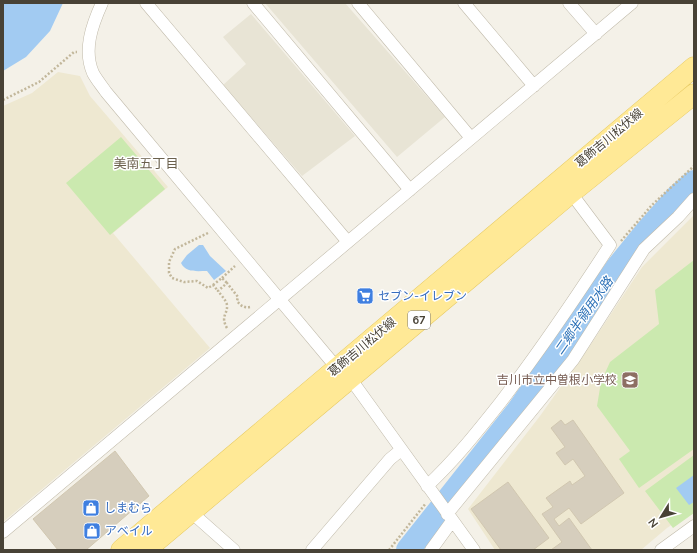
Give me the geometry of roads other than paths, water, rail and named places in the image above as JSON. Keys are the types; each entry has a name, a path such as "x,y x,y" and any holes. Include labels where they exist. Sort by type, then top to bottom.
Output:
{"main road":[{"name":"葛飾吉川松伏線","path":"146,550 191,512 343,373 694,66"},
{"name":"葛飾吉川松伏線","path":"121,550 694,94"}],"street":[{"path":"102,3 95,18 89,43 88,56 94,73 106,92 279,299 343,373 474,550"},
{"path":"146,3 348,242"},
{"path":"253,3 410,190"},
{"path":"358,3 471,138"},
{"path":"464,3 534,86"},
{"path":"569,3 596,34"},
{"path":"3,532 632,3"},
{"path":"430,490 439,475 483,425 524,372 610,245 571,193"},
{"path":"431,550 450,518 573,360 644,249 694,200"},
{"path":"312,550 390,459 401,450"},
{"path":"191,512 234,550"},
{"path":"661,550 694,526"}],"water":[{"path":"3,3 63,3 50,31 26,57 3,71"},
{"path":"199,245 203,245 210,256 226,271 214,280 207,271 189,270 181,263 187,255"},
{"path":"694,475 694,502 689,505 676,488"}],"waterway":[{"name":"二郷半領用水路","path":"408,550 518,411 617,268 677,197 694,182"}],"place":[{"name":"セブン-イレブン","path":"365,296"},
{"name":"吉川市立中曽根小学校","path":"630,380"},
{"name":"しまむら","path":"91,508"},
{"name":"アベイル","path":"92,531"}],"district":[{"name":"美南五丁目","path":"146,164"}]}
